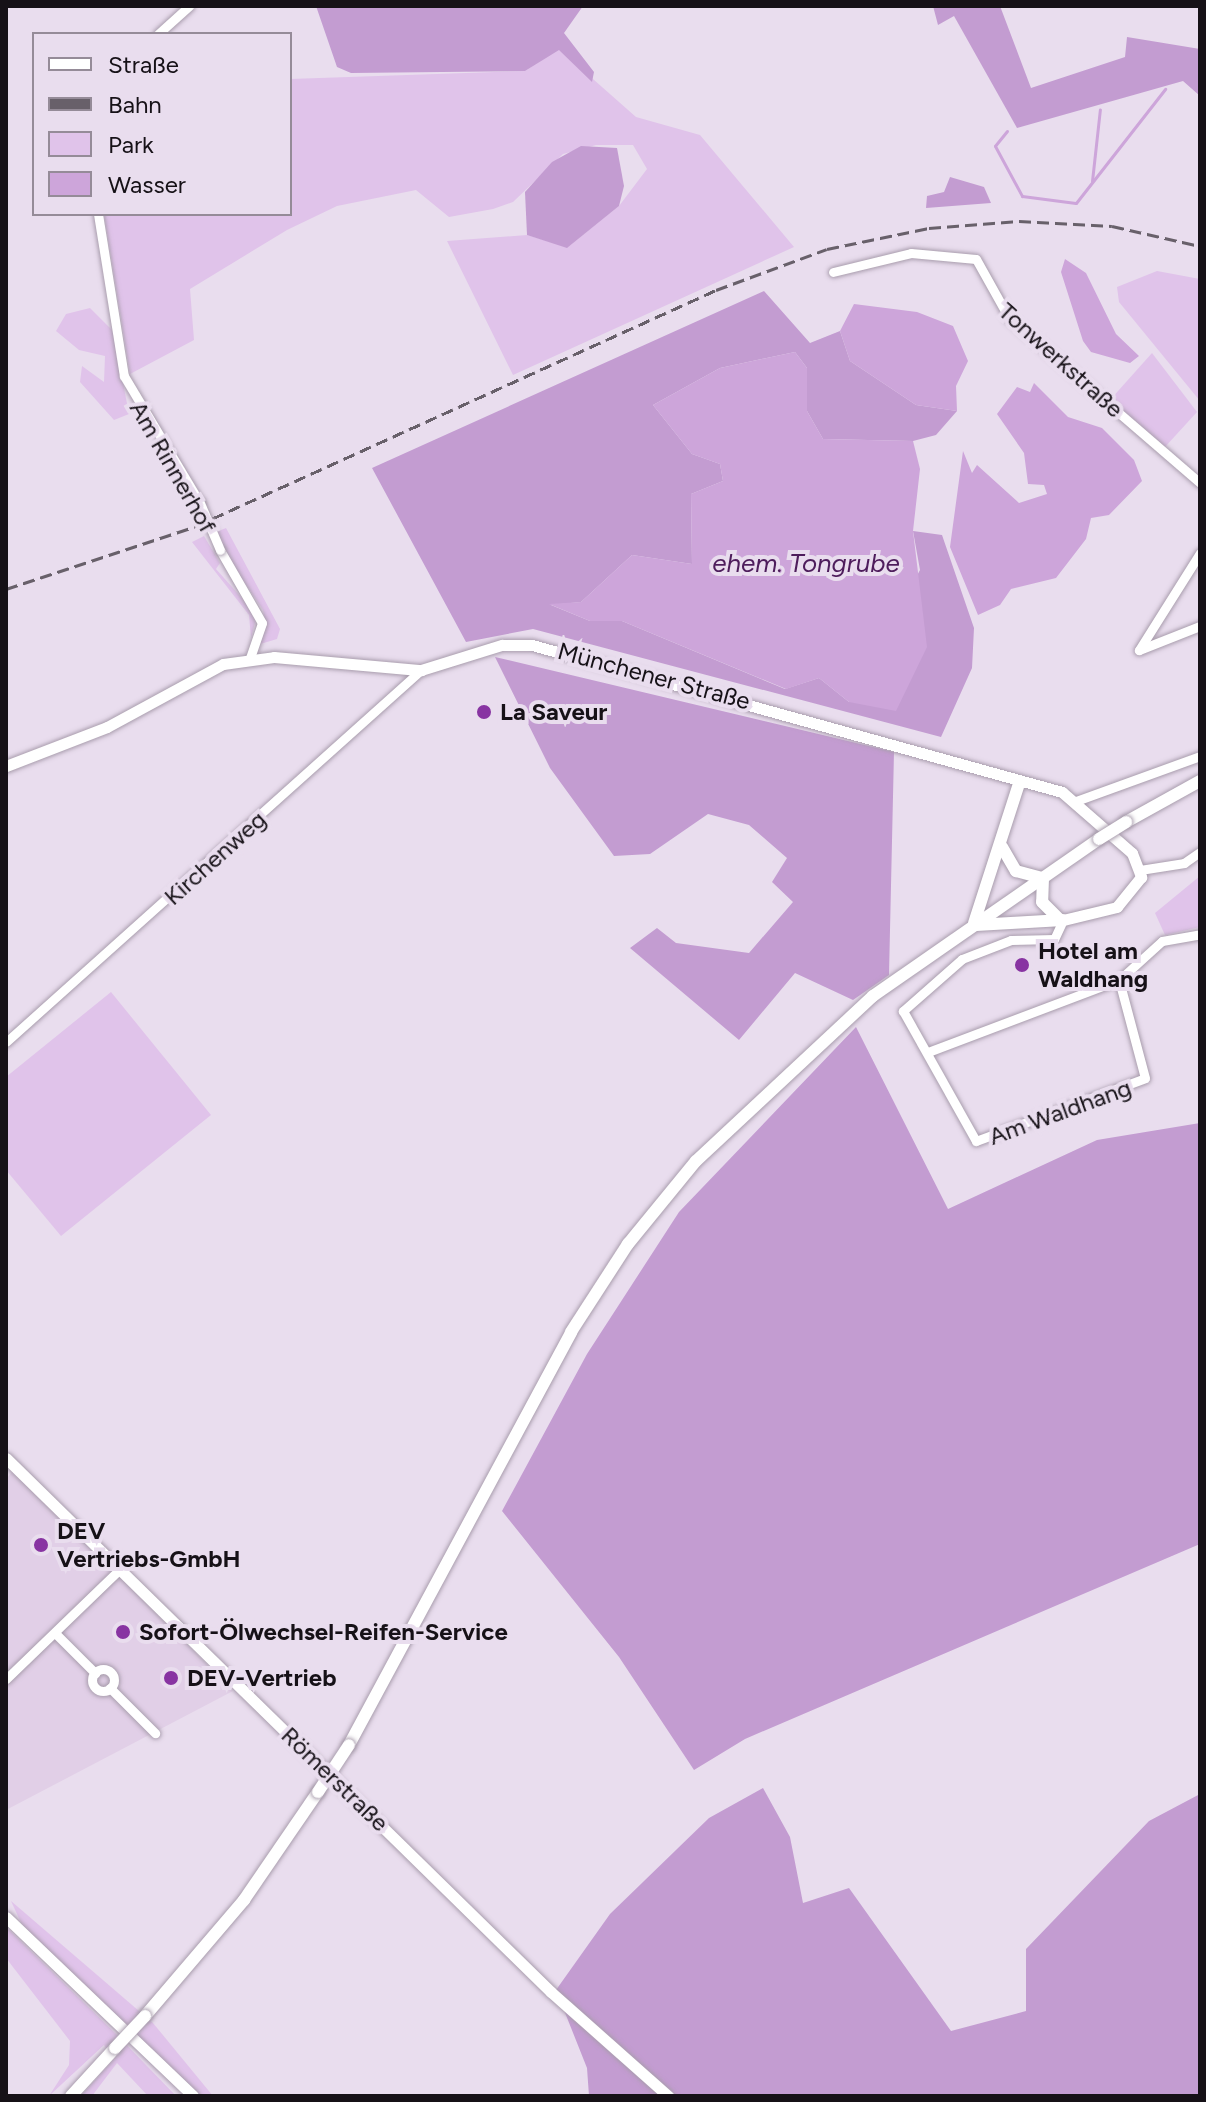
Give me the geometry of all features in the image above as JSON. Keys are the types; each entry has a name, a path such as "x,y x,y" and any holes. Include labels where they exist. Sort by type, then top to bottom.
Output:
{"main road":[{"path":"973,926 1002,847 1020,781"},
{"path":"71,2096 145,2016 244,1900 349,1745 571,1332 628,1244 775,1082 873,996 1099,839 1200,781"},
{"path":"1002,847 1016,871 1043,878"},
{"path":"1043,878 1042,902 1063,920"},
{"path":"973,926 1063,920"}],"street":[{"path":"160,32 189,6"},
{"name":"Am Rinnerhof","path":"98,216 124,376 200,503 220,550 262,623 250,658"},
{"name":"Tonwerkstraße","path":"833,272 911,253 976,259 1009,318 1200,483"},
{"path":"1200,553 1139,650 1200,626"},
{"name":"Münchener Straße","path":"6,766 107,727 189,678 250,658 421,670 502,645 569,651 1020,781 1076,801"},
{"name":"Kirchenweg","path":"6,1042 421,670"},
{"path":"1140,870 1076,801 1200,756"},
{"path":"1140,870 1184,863 1200,852"},
{"path":"1063,920 1117,907 1137,889 1140,870"},
{"name":"Am Waldhang","path":"1063,920 1054,939 991,946 914,997 903,1011 976,1141 1137,1085 1147,1072 1119,980"},
{"path":"928,1052 1119,980 1162,941 1200,934"},
{"name":"Römerstraße","path":"6,1458 551,1992 668,2096"},
{"path":"6,1679 119,1570"},
{"path":"55,1633 95,1673 111,1672 110,1688"},
{"path":"95,1673 94,1686 110,1688 155,1733"},
{"path":"6,1917 193,2096"}],"shaded area":[{"path":"316,6 583,6 564,33 594,72 592,82 559,50 525,71 351,73 337,67"},
{"path":"933,6 1000,6 1031,88 1125,57 1127,37 1200,49 1200,96 1183,81 1017,128 954,16 938,25"},
{"path":"581,146 617,148 624,186 619,206 567,248 527,235 525,192 552,162"},
{"path":"950,177 984,187 991,203 926,208 927,196 944,192"},
{"path":"764,291 810,343 840,331 850,361 916,405 957,411 936,435 913,441 823,439 807,411 807,368 795,352 720,368 653,405 692,454 720,464 723,481 691,494 692,564 632,555 581,602 551,605 590,621 622,621 785,689 819,678 849,702 920,570 913,531 942,535 974,628 972,668 941,737 533,629 466,642 372,468"},
{"path":"495,657 894,752 889,975 853,1000 795,973 739,1040 630,948 657,928 676,943 749,953 793,902 772,882 787,858 749,825 708,814 650,854 614,856 550,768"},
{"path":"856,1027 948,1209 1097,1140 1200,1123 1200,1544 745,1739 694,1770 619,1657 502,1511 587,1354 679,1212"},
{"path":"14,1470 233,1691 6,1810 6,1479"},
{"path":"763,1788 790,1837 803,1903 849,1888 951,2031 1026,2011 1026,1949 1149,1821 1200,1794 1200,2096 589,2096 587,2068 556,1990 610,1914 709,1818"}],"green space":[{"path":"559,49 636,117 700,135 794,247 513,375 447,241 527,235 568,247 619,206 647,169 633,145 596,145 563,154 513,202 493,209 449,217 416,190 337,206 287,230 190,289 194,340 130,374 104,216 292,216 292,79 525,71"},
{"path":"1157,271 1200,279 1200,401 1119,302 1117,287"},
{"path":"90,308 113,331 129,414 114,420 80,382 82,366 104,382 105,356 79,350 56,331 66,314"},
{"path":"1152,353 1197,412 1165,447 1110,400"},
{"path":"226,528 280,629 277,639 257,645 266,627 263,610 222,549 216,532"},
{"path":"204,536 220,563 216,569 257,615 251,638 249,615 192,542"},
{"path":"1200,876 1200,927 1165,935 1155,913"},
{"path":"111,992 211,1115 61,1236 6,1170 6,1077"},
{"path":"11,1901 153,2023 213,2096 197,2096 23,1927"},
{"path":"6,1927 176,2096 148,2096 117,2063 92,2096 81,2096 114,2059 104,2045 49,2096 69,2065 70,2041 6,1958"}],"water":[{"path":"1065,259 1086,273 1116,334 1139,356 1130,363 1091,352 1083,341 1061,272"},
{"path":"854,304 917,312 953,326 968,361 956,386 957,411 916,405 850,361 840,331"},
{"name":"ehem. Tongrube","path":"795,352 807,368 807,411 823,439 913,441 920,469 913,531 927,647 896,711 849,702 819,678 786,689 622,621 590,621 549,604 581,602 632,555 692,564 691,494 723,481 720,464 692,454 653,405 720,368"},
{"path":"1034,383 1068,417 1102,428 1134,460 1142,481 1109,515 1091,518 1086,539 1056,578 1011,589 1000,605 978,615 950,547 963,451 972,473 977,465 1019,503 1047,494 1044,485 1028,484 1024,453 997,414 1017,387 1030,392"}],"waterway":[{"path":"1007,131 995,146 1022,196 1076,203 1165,89"},
{"path":"1092,181 1100,109"}],"railway":[{"path":"6,589 196,526 716,290 827,249 929,228 1019,221 1112,226 1200,246"}],"place":[{"name":"La Saveur","path":"484,712"},
{"name":"Hotel am Waldhang","path":"1022,965"},
{"name":"DEV Vertriebs-GmbH","path":"41,1545"},
{"name":"Sofort-Ölwechsel-Reifen-Service","path":"123,1632"},
{"name":"DEV-Vertrieb","path":"171,1678"}]}
